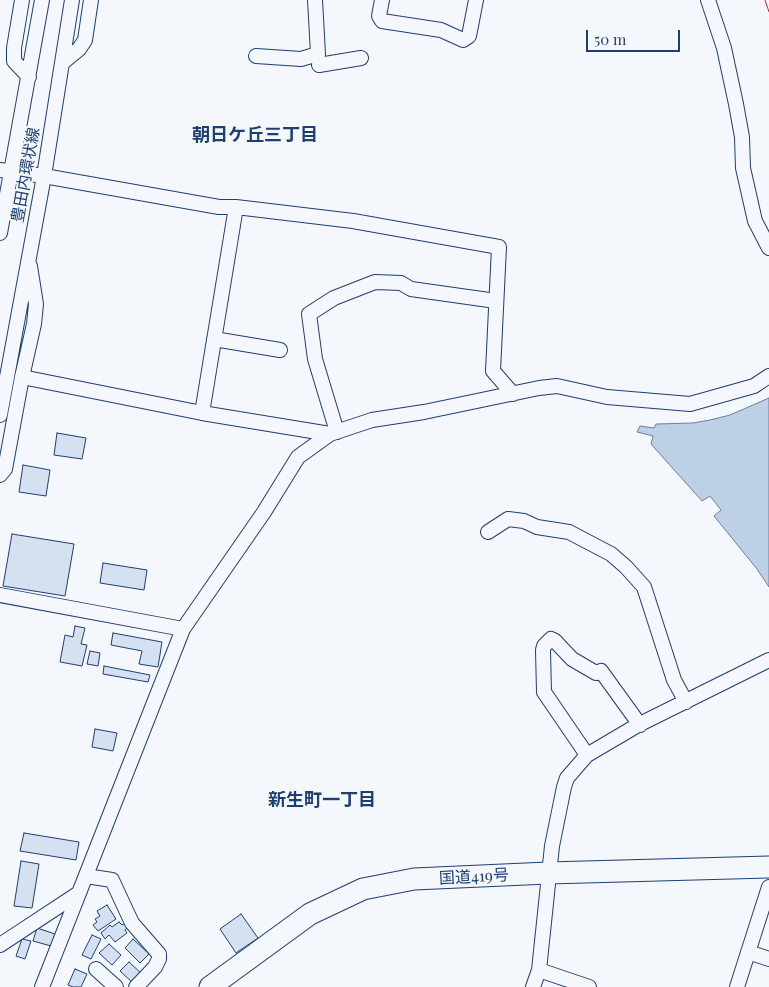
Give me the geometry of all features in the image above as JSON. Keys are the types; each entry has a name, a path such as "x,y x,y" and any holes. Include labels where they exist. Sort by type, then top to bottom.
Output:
{"highway":[{"name":"国道419号","path":"217,985 310,914 363,889 414,879 769,867"}],"street":[{"path":"22,0 14,48 14,61 29,77"},
{"name":"豊田内環状線","path":"0,234 5,171 29,77 42,0"},
{"name":"豊田内環状線","path":"0,415 44,176 72,0"},
{"path":"62,63 85,40 91,0"},
{"path":"315,0 319,64"},
{"path":"382,0 379,16 382,21 441,30 463,40 469,36 476,0"},
{"path":"708,0 724,48 736,104 742,137 743,168 755,222 769,248"},
{"path":"256,56 301,59 319,64 361,58"},
{"path":"5,171 44,176 219,208 236,207 353,221 499,247 493,370 513,394"},
{"path":"202,413 236,207"},
{"path":"0,475 5,469 34,324 35,289 28,259"},
{"path":"333,433 315,360 309,314 334,298 375,282 401,284 411,289 496,301"},
{"path":"214,339 280,350"},
{"path":"42,987 183,629 264,512 298,457 333,433 372,420 424,412 557,386 608,397 690,404 754,386 769,376"},
{"path":"22,377 202,413 333,433"},
{"path":"488,532 508,519 524,521 537,527 569,532 610,554 626,567 644,587 674,680 686,702"},
{"path":"0,595 183,629"},
{"path":"587,755 544,692 543,650 544,646 551,639 572,658 596,673 601,671 640,724"},
{"path":"533,987 540,970 548,873 567,778 587,755 640,724 769,660"},
{"path":"86,876 112,880 132,923 159,954 159,959 155,966 136,987"},
{"path":"737,987 769,887"},
{"path":"0,945 79,893"},
{"path":"748,952 769,958"},
{"path":"96,969 116,987"},
{"path":"540,970 589,987"}],"water":[{"path":"769,398 769,587 757,569 714,516 721,510 710,496 702,501 651,444 653,436 637,432 640,426 654,428 656,424 693,423 730,415"}],"building":[{"path":"57,433 86,438 82,459 54,455"},
{"path":"23,465 50,470 46,496 19,492"},
{"path":"12,534 74,544 65,596 3,586"},
{"path":"103,563 147,570 144,590 100,583"},
{"path":"75,626 85,628 81,644 87,645 82,666 60,662 65,635 73,637"},
{"path":"113,633 162,642 158,667 139,664 142,651 111,645"},
{"path":"90,651 100,653 98,666 87,664"},
{"path":"104,666 150,675 148,682 103,674"},
{"path":"95,729 117,733 113,751 92,747"},
{"path":"24,833 79,842 76,860 20,851"},
{"path":"21,861 39,864 32,908 14,906"},
{"path":"107,905 116,919 98,931 93,925 97,922 95,919 100,916 97,911"},
{"path":"241,914 258,938 236,953 220,929"},
{"path":"119,922 122,925 125,923 128,927 125,930 127,933 115,942 109,935 105,939 101,933 110,925 112,927"},
{"path":"37,928 55,934 51,946 33,941"},
{"path":"92,935 101,939 91,959 82,955"},
{"path":"22,939 31,941 25,959 16,956"},
{"path":"133,939 149,954 140,963 125,948"},
{"path":"109,944 121,955 112,965 99,953"},
{"path":"129,962 142,974 133,983 120,971"},
{"path":"75,969 87,974 81,987 68,985"}],"power":[{"path":"765,0 769,12"}],"district":[{"name":"朝日ケ丘三丁目","path":"255,135"},
{"name":"新生町一丁目","path":"322,800"}]}
